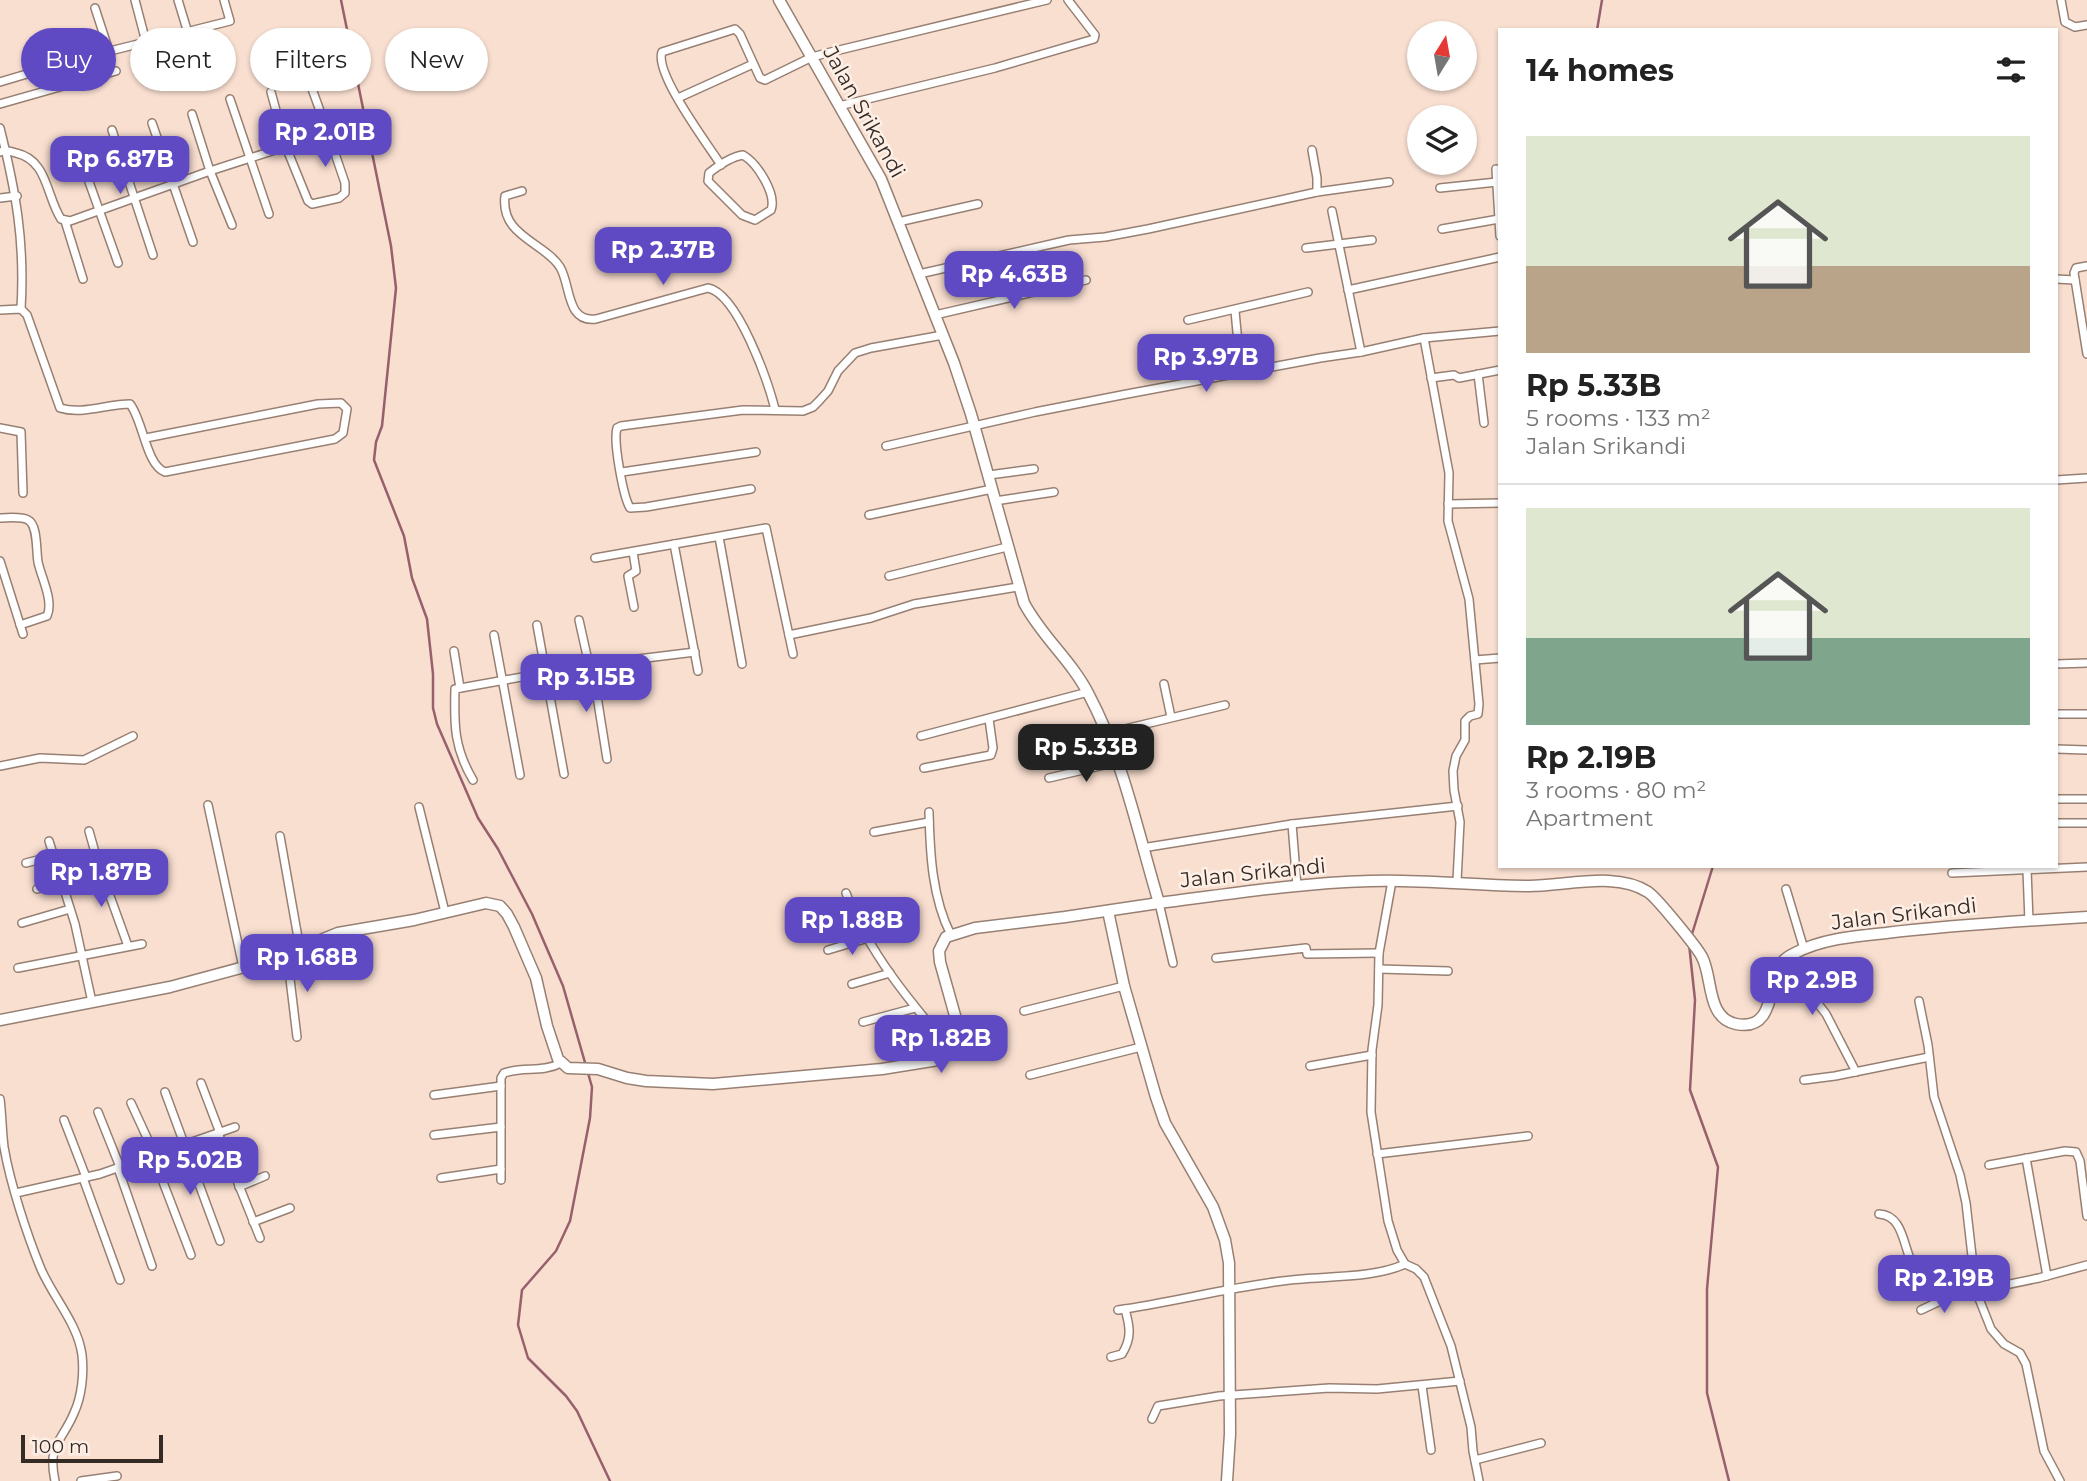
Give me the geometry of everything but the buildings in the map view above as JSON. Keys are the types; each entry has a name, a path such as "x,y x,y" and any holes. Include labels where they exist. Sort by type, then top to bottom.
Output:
{"street":[{"path":"135,0 142,28"},
{"path":"178,0 186,28"},
{"path":"206,28 230,21 223,0"},
{"name":"Jalan Srikandi","path":"779,0 874,164 943,335 975,426 1018,587 1028,611 1088,692 1108,733 1158,903 1297,886 1392,881 1457,881 1536,886 1620,881 1639,886 1653,895 1701,955 1717,1010 1726,1020 1745,1025 1755,1021 1766,1011 1779,966 1799,951 1857,936 2087,917"},
{"path":"721,165 664,72 660,59 662,52 736,29 760,78 765,80 812,57 1047,0"},
{"path":"839,106 995,68 1094,39 1095,35 1068,0"},
{"path":"2062,0 2065,22 2075,27 2087,25"},
{"path":"95,9 101,28"},
{"path":"678,98 753,64"},
{"path":"0,82 21,76"},
{"path":"0,104 46,91"},
{"path":"271,92 286,147 310,204 314,205 339,198 344,195 346,187 313,91"},
{"path":"230,99 269,214"},
{"path":"192,114 210,171 232,225"},
{"path":"152,123 193,242"},
{"path":"0,128 3,151 17,196 24,268 21,309"},
{"path":"112,130 153,255"},
{"path":"65,221 86,217 210,171 328,133"},
{"path":"1312,150 1317,192"},
{"path":"3,151 22,154 39,166 56,211 65,221 83,279"},
{"path":"78,151 118,264"},
{"path":"738,156 747,157 772,198 771,210 755,220 741,215 708,181 709,173 721,165 738,156"},
{"path":"1496,169 1498,200"},
{"path":"919,274 1069,240 1105,237 1317,192 1389,182"},
{"path":"1440,188 1497,182"},
{"path":"522,191 505,196 507,212 525,240 558,264 573,308 581,317 587,320 596,319 708,288 713,289 723,296 753,346 775,409"},
{"path":"0,198 17,196"},
{"path":"898,222 978,204"},
{"path":"1332,211 1361,352"},
{"path":"1442,229 1498,219"},
{"path":"1306,248 1372,240"},
{"path":"1348,290 1498,257"},
{"path":"2087,266 2074,270 2087,354"},
{"path":"2058,279 2075,280"},
{"path":"935,315 1086,280"},
{"path":"1188,320 1236,311 1308,292"},
{"path":"0,310 21,309 27,315 60,408 68,411 86,410 130,404 146,438 152,461 158,469 165,472 335,439 343,433 347,409 341,403 318,404 146,438"},
{"path":"1236,311 1241,374"},
{"path":"887,446 1114,396 1442,335 1498,331"},
{"path":"751,489 630,508 626,499 615,435 617,428 743,410 775,409 788,412 813,407 828,391 838,371 848,359 863,349 943,335"},
{"path":"1429,338 1431,378 1449,473 1448,504 1452,544 1469,599 1478,715 1470,716 1465,721 1465,740 1456,756 1453,781 1461,831 1457,881"},
{"path":"1431,378 1454,375 1459,378 1498,370"},
{"path":"1478,374 1484,423"},
{"path":"0,428 21,432 23,493"},
{"path":"622,472 756,452"},
{"path":"989,475 1034,469"},
{"path":"2058,480 2087,478"},
{"path":"869,515 992,489"},
{"path":"995,501 1054,492"},
{"path":"1448,504 1498,503"},
{"path":"0,518 21,518 29,520 33,526 37,558 50,604 47,616 20,625"},
{"path":"595,558 766,528 793,654"},
{"path":"719,537 742,663"},
{"path":"674,544 698,671"},
{"path":"889,576 1007,547"},
{"path":"633,552 636,571 628,576 634,607"},
{"path":"0,561 23,634"},
{"path":"789,635 871,618 914,604 1018,587"},
{"path":"579,620 591,665 607,759"},
{"path":"537,625 564,774"},
{"path":"494,635 520,775"},
{"path":"454,651 460,688"},
{"path":"473,780 461,760 454,725 455,689 591,665 695,652"},
{"path":"1475,660 1498,658"},
{"path":"2058,664 2087,663"},
{"path":"1164,684 1171,717"},
{"path":"921,736 1088,692"},
{"path":"1108,733 1225,705"},
{"path":"2058,714 2087,713"},
{"path":"924,768 991,755 993,748 989,719"},
{"path":"0,766 40,758 84,760 133,736"},
{"path":"1034,764 1112,745"},
{"path":"2058,749 2087,750"},
{"path":"1049,778 1117,762"},
{"path":"2058,799 2087,799"},
{"path":"208,805 243,967"},
{"path":"1142,848 1292,824 1458,806"},
{"path":"419,807 445,912"},
{"path":"929,812 935,884 941,912 951,935"},
{"path":"874,832 929,822"},
{"path":"2058,823 2087,823"},
{"path":"1292,824 1297,886"},
{"path":"89,831 128,946"},
{"path":"280,836 300,949"},
{"path":"49,841 84,956 92,1002"},
{"path":"26,863 53,856"},
{"path":"1952,873 2087,867"},
{"path":"2026,870 2029,921"},
{"path":"1392,881 1379,953 1378,1005 1372,1055 1371,1112 1377,1154 1388,1221 1397,1251 1405,1264 1424,1277 1451,1346 1471,1427 1479,1481"},
{"path":"37,890 62,883"},
{"path":"1786,889 1805,987 1826,1014 1856,1072"},
{"path":"846,893 853,913 890,973 915,1008 952,1051"},
{"path":"0,1020 170,987 287,954 338,933 414,920 485,903 500,906 507,914 536,978 547,1026 561,1063 568,1068 597,1069 646,1081 713,1083 882,1069 937,1060 952,1051 957,1038 956,1019 939,950 944,940 951,935 975,928 1158,903 1173,962"},
{"path":"22,923 71,909"},
{"path":"1108,911 1124,986 1165,1122 1206,1191 1219,1221 1229,1263 1227,1481"},
{"path":"816,922 853,913"},
{"path":"828,950 868,938"},
{"path":"18,968 142,944"},
{"path":"1216,958 1306,948 1307,954 1379,953"},
{"path":"287,954 297,1037"},
{"path":"1379,969 1448,971"},
{"path":"852,984 890,973"},
{"path":"1024,1011 1124,986"},
{"path":"1919,1001 1934,1097 1960,1175 1966,1203 1976,1287 1991,1329 2004,1344 2020,1353 2026,1364 2043,1451 2060,1481"},
{"path":"863,1022 915,1008"},
{"path":"1030,1075 1141,1047"},
{"path":"1310,1066 1372,1055"},
{"path":"1804,1080 1929,1057"},
{"path":"501,1180 501,1086 504,1073 545,1070 561,1063"},
{"path":"201,1083 260,1238"},
{"path":"434,1095 501,1086"},
{"path":"165,1092 220,1241"},
{"path":"0,1099 4,1148 16,1193 40,1266 75,1332 82,1356 77,1406 52,1455 55,1481"},
{"path":"131,1103 154,1155 191,1255"},
{"path":"98,1112 152,1266"},
{"path":"64,1120 120,1280"},
{"path":"434,1135 501,1127"},
{"path":"16,1193 119,1167 235,1128"},
{"path":"1377,1154 1528,1136"},
{"path":"1989,1165 2065,1151 2076,1152 2080,1161 2087,1216"},
{"path":"2026,1158 2047,1276"},
{"path":"441,1178 501,1169"},
{"path":"239,1187 265,1176"},
{"path":"253,1222 290,1208"},
{"path":"1879,1214 1888,1215 1896,1222 1913,1265 1936,1270 1955,1294"},
{"path":"1111,1357 1122,1354 1128,1342 1130,1330 1121,1309 1228,1289 1385,1270 1405,1264"},
{"path":"1921,1310 1976,1287 2047,1276 2087,1265"},
{"path":"1153,1419 1156,1408 1161,1405 1228,1395 1329,1388 1377,1390 1460,1381"},
{"path":"1422,1386 1431,1450"},
{"path":"1475,1460 1541,1443"},
{"path":"80,1481 117,1476"}],"waterway":[{"path":"341,0 391,246 396,288 382,426 376,442 374,460 404,536 412,578 427,619 433,674 433,708 437,724 478,818 498,849 532,914 563,986 586,1066"},
{"path":"1597,28 1602,0"},
{"path":"1692,934 1712,868"},
{"path":"1689,944 1695,1000 1690,1090 1718,1167 1707,1289 1707,1393 1729,1481"},
{"path":"588,1073 592,1087 590,1118 570,1221 556,1251 522,1290 518,1325 528,1358 566,1396 577,1411 610,1481"}]}
